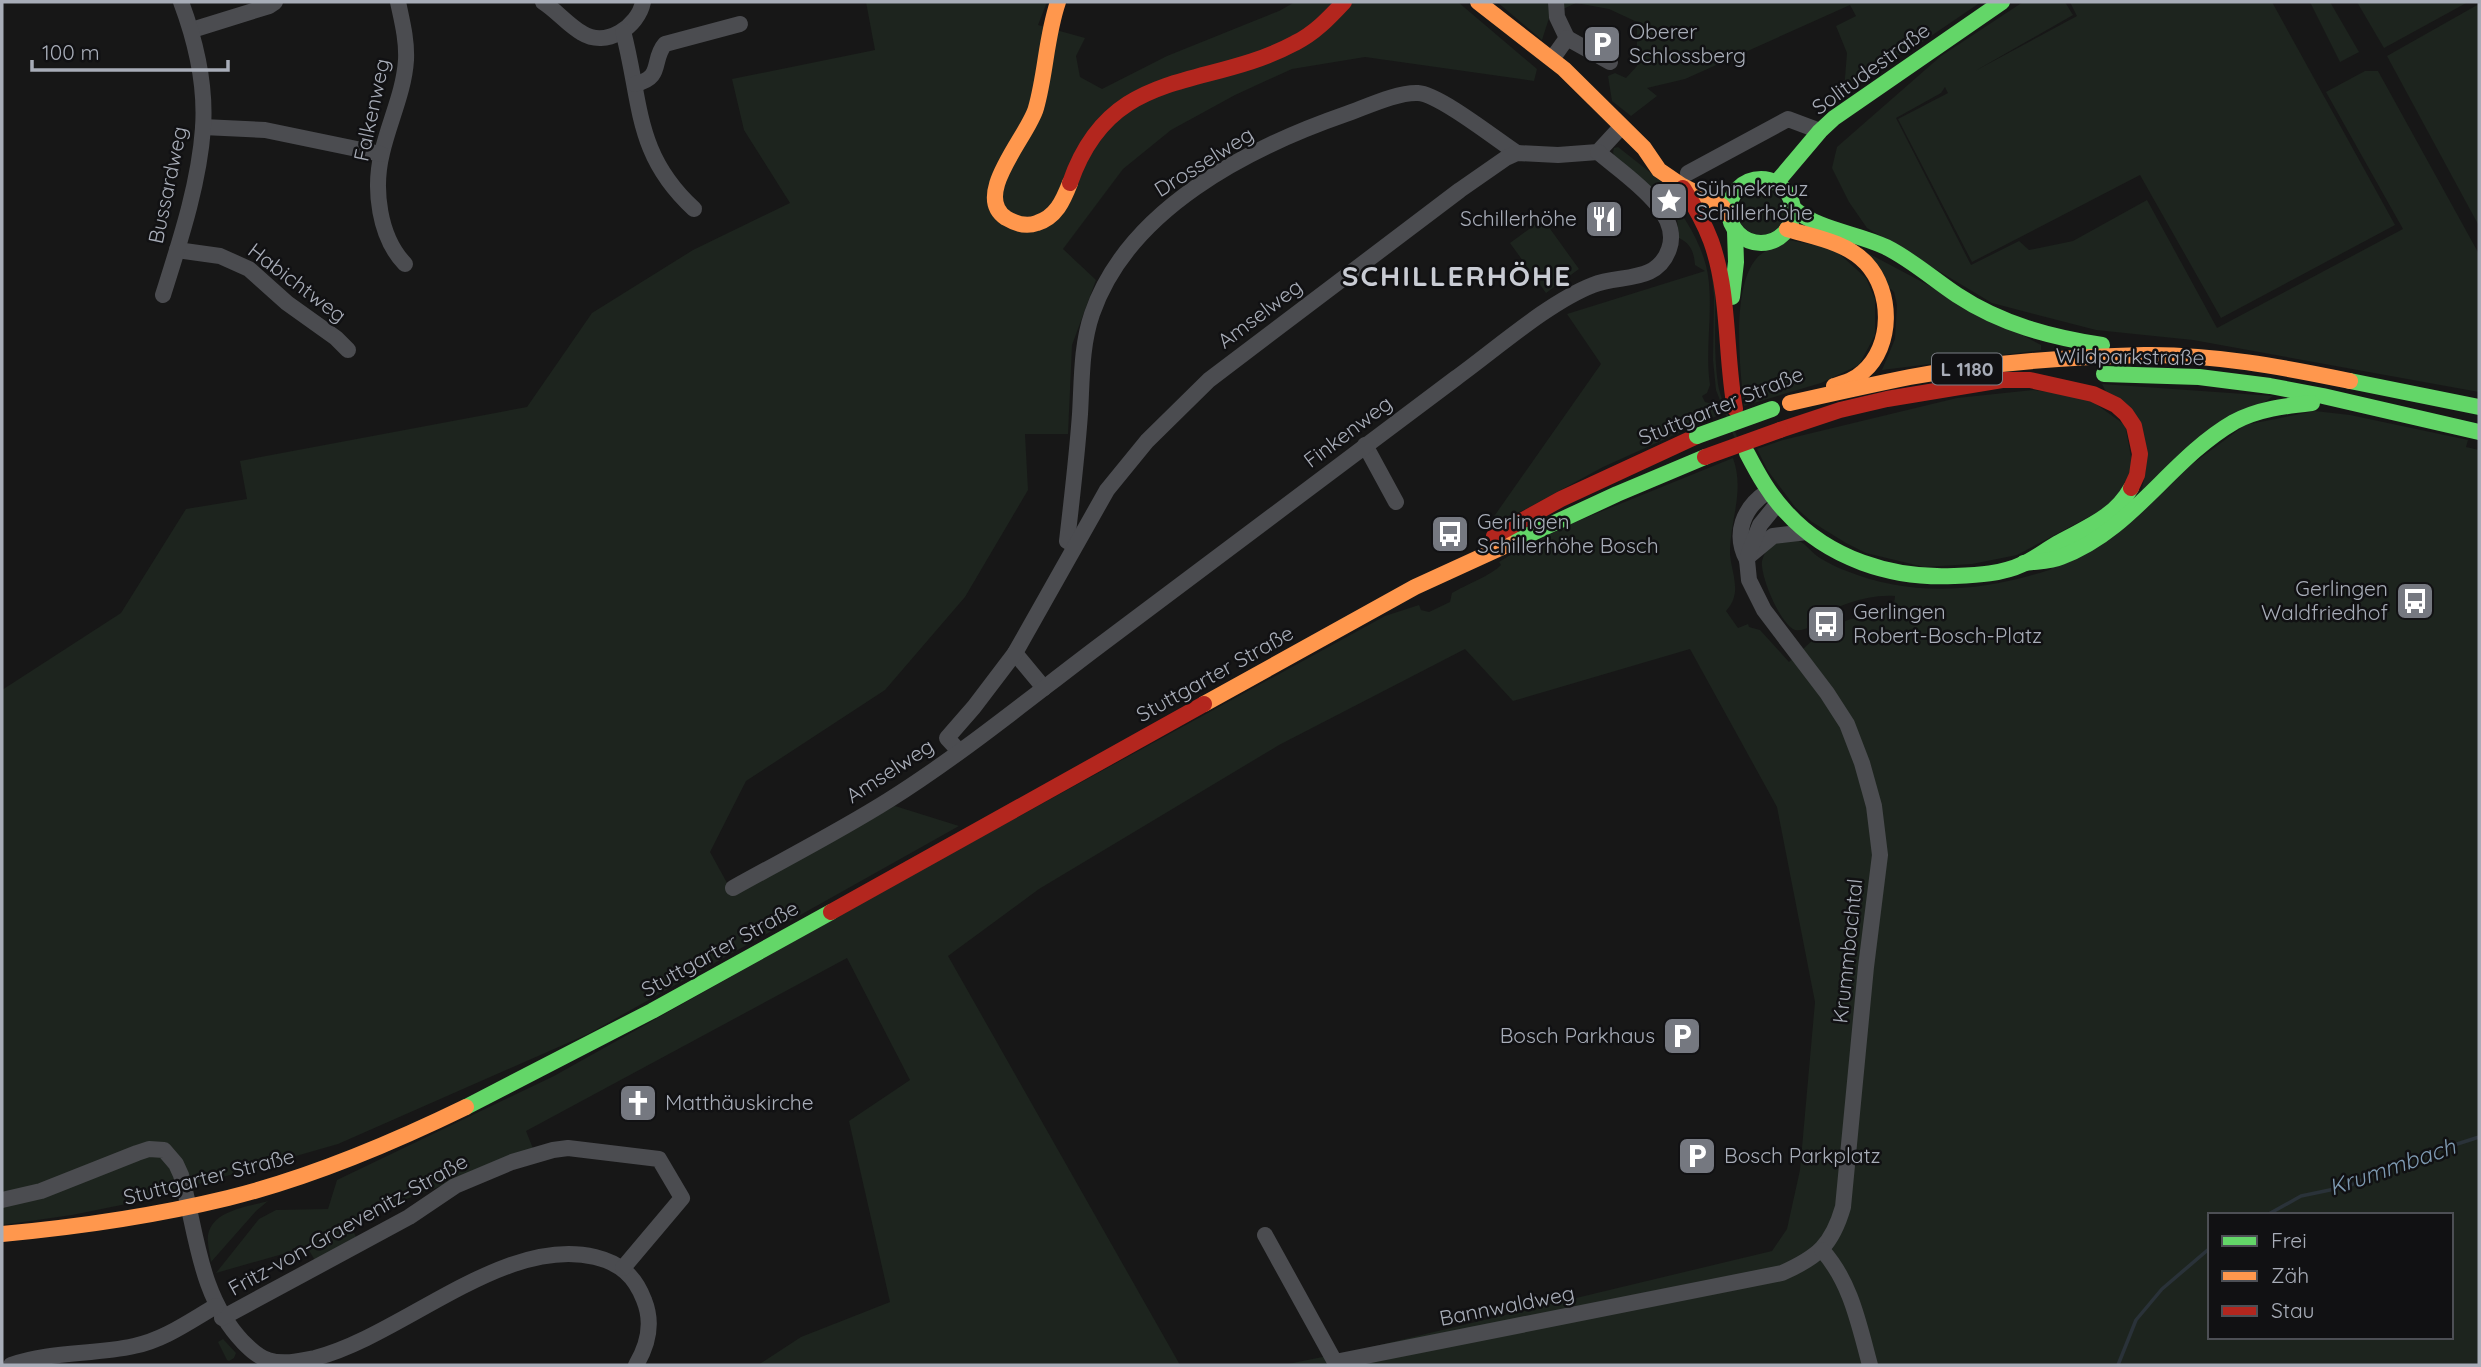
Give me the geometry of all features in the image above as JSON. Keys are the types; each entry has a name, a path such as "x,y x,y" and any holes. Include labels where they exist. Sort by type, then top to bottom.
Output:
{"main road":[{"path":"1058,3 1048,35 1036,110 993,192 995,203 1004,217 1017,224 1027,225 1044,220 1058,209 1083,149 1097,130 1116,112 1140,96 1165,85 1293,45 1319,30 1344,2"},
{"path":"1478,2 1552,60 1644,148 1661,155 1685,179 1722,206 1735,231 1734,286 1726,320"},
{"name":"Solitudestraße","path":"1776,183 1820,131 1847,108 2002,2"},
{"path":"1685,179 1712,187 1736,190"},
{"path":"1685,179 1716,250 1726,320 1728,377 1735,409"},
{"path":"1728,214 1729,204 1736,190 1747,182 1756,179 1776,183 1788,193 1793,208 1792,219 1780,237 1760,243 1742,237 1735,231"},
{"path":"1793,208 1803,219 1886,247 1959,296 2011,324 2062,339 2122,347 2146,355"},
{"name":"Stuttgarter Straße","path":"1415,587 1460,556 1544,507 1697,436 1790,403 1818,390 1852,381 1866,371 1880,346 1887,321 1885,300 1875,275 1866,263 1834,241 1787,229"},
{"path":"1734,286 1760,243"},
{"name":"Wildparkstraße","path":"1790,403 1911,377 1968,369 2030,362 2146,355 2276,366 2477,406"},
{"name":"Wildparkstraße","path":"1780,430 1858,405 1906,395 2024,379 2081,375 2193,376 2237,381 2336,398 2352,404 2474,431"},
{"path":"2024,379 2094,392 2114,403 2134,427 2140,455 2135,484 2118,508 2025,564"},
{"path":"1747,453 1772,498 1807,532 1831,549 1888,572 1953,577 2059,558 2098,538 2149,497 2201,444 2246,415 2292,403 2352,404"},
{"name":"Stuttgarter Straße","path":"2,1234 80,1227 189,1207 272,1185 343,1161 425,1127 508,1087 652,1011 1415,587 1705,457 1780,430"}],"street":[{"name":"Bussardweg","path":"163,295 198,166 203,127 202,80 192,30 181,2"},
{"path":"192,30 280,2"},
{"name":"Falkenweg","path":"398,2 406,42 406,60 382,154 379,188 384,226 395,253 405,264"},
{"path":"542,2 586,36 602,37 623,31 636,19 643,2"},
{"path":"1556,2 1557,17 1567,38 1610,62"},
{"path":"635,84 644,82 654,73 660,51 666,44 740,24"},
{"path":"623,31 635,84 639,117 653,156 671,186 694,209"},
{"path":"1552,60 1567,38"},
{"name":"Drosselweg","path":"1074,545 1067,541 1088,329 1104,288 1118,265 1159,216 1192,190 1255,152 1327,120 1409,94 1427,95 1517,153"},
{"path":"1685,179 1788,119 1820,131"},
{"path":"203,127 276,132 382,154"},
{"path":"1517,153 1558,155 1598,152 1621,127"},
{"name":"Finkenweg","path":"959,751 1365,446 1573,295 1595,284 1645,275 1661,263 1670,248 1671,235 1661,208 1598,152"},
{"name":"Amselweg","path":"733,888 889,800 959,751 947,738 981,699 1015,653 1107,490 1147,441 1209,380 1460,190 1517,153"},
{"name":"Habichtweg","path":"177,250 234,260 249,269 287,303 336,338 348,350"},
{"path":"1365,446 1396,502"},
{"path":"1747,559 1772,498"},
{"path":"1747,559 1773,536 1807,532"},
{"name":"Krummbachtal","path":"1747,559 1749,580 1764,610 1827,692 1847,724 1874,806 1880,855 1866,967 1843,1207 1837,1229 1822,1250"},
{"path":"1015,653 1044,688"},
{"name":"Fritz-von-Graevenitz-Straße","path":"2,1200 41,1191 136,1153 149,1149 164,1150 181,1175 205,1279 219,1312 265,1363 294,1362 340,1350 372,1337 480,1279 525,1261 557,1255 584,1254 623,1268 682,1198 659,1159 568,1148 553,1150 512,1162 455,1186 409,1216 219,1312"},
{"name":"Bannwaldweg","path":"1265,1235 1335,1362 1782,1273 1822,1250"},
{"path":"1822,1250 1842,1278 1857,1315 1870,1365"},
{"path":"623,1268 642,1294 649,1318 646,1344 636,1365"},
{"path":"11,1365 116,1350 145,1343 219,1312"}],"shaded area":[{"path":"866,2 1047,2 1038,25 1085,38 1076,56 1080,77 1102,89 1167,56 1295,2 1458,2 1537,69 1534,81 1365,57 1292,69 1235,95 1171,130 1123,169 1063,249 1096,280 1072,345 1068,434 1025,434 1028,490 965,597 885,690 746,781 710,852 732,892 895,806 959,826 588,1034 338,1144 136,1202 2,1225 2,690 121,613 186,509 247,499 240,461 527,407 592,313 693,250 790,203 744,130 732,79 875,50"},
{"path":"1497,2 1981,2 1906,53 1878,63 1844,90 1847,53 1836,26 1856,16 1850,5 1685,79 1647,88 1657,96 1631,116 1612,101 1608,76 1615,73 1626,78 1637,66 1637,22 1609,9 1576,3 1550,15 1542,40"},
{"path":"2023,2 2065,2 2073,15 1975,71 2077,16 2070,2 2272,2 2395,225 2221,318 2140,175 1972,262 1898,119 1948,93 1945,87 1941,93 1896,118 1971,265 2019,241 2029,250 2073,241 2147,200 2217,328 2403,229 2326,92 2365,71 2378,71 2479,254 2479,392 2193,340 2096,330 1992,303 1867,228 1849,202 1832,168 1837,147 1941,56"},
{"path":"2310,2 2330,2 2359,52 2340,62"},
{"path":"2357,2 2468,2 2384,48"},
{"path":"2479,4 2479,226 2387,56"},
{"path":"1618,147 1661,181 1653,190 1614,156 1614,148"},
{"path":"1669,182 1690,204 1703,227 1711,252 1714,277 1718,384 1743,460 1716,390 1713,360 1714,297 1710,258 1696,220"},
{"path":"1761,189 1777,196 1784,212 1777,228 1761,235 1745,228 1738,212 1745,196"},
{"path":"1665,192 1688,225 1705,262 1710,291 1710,385 1707,393 1702,396 1705,402 1713,404 1717,416 1603,467 1526,509 1488,525 1601,364 1567,314 1705,271 1695,265 1691,249 1679,238 1677,219 1662,197"},
{"path":"1543,219 1579,269 1546,293 1510,243"},
{"path":"1830,233 2041,345 2041,350 1882,370 1895,339 1897,305 1894,292"},
{"path":"1789,240 1834,249 1866,278 1875,299 1875,335 1859,365 1821,383 1744,406 1739,330 1743,290 1748,272 1756,259 1767,250"},
{"path":"2102,384 2273,396 2141,494 2146,469"},
{"path":"2033,390 2086,397 2125,425 2133,467 2113,504 2017,555 1972,564 1924,567 1866,553 1812,522 1795,507 1768,471 1757,449 1783,440 1957,398"},
{"path":"2315,411 2350,415 2468,440 2466,447 2479,450 2479,1365 1283,1365 1367,1348 1772,1251 1787,1229 1800,1170 1815,1002 1777,807 1690,649 1513,701 1465,649 1279,745 1039,889 948,956 1180,1365 758,1365 801,1337 890,1302 849,1121 910,1080 847,958 526,1131 534,1151 348,1221 357,1239 316,1262 307,1247 216,1273 259,1219 276,1210 328,1209 337,1180 554,1076 941,859 1385,616 1419,605 1421,610 1429,612 1450,602 1452,593 1491,572 1501,565 1499,562 1518,550 1513,555 1573,523 1733,458 1738,482 1730,554 1735,592 1726,611 1738,628 1748,624 1749,627 1760,630 1789,662 1814,639 1835,625 1863,616 1893,612 1895,596 1852,602 1812,620 1811,626 1807,628 1795,630 1777,609 1764,577 1762,561 1774,542 1799,541 1820,558 1838,567 1870,579 1921,588 1972,587 2049,570 2245,425"},
{"path":"268,1201 211,1262 208,1235 217,1220 232,1211"},
{"path":"223,1339 236,1353 229,1361 218,1342"}],"waterway":[{"name":"Krummbach","path":"2271,1213 2301,1196 2349,1186 2395,1164 2479,1137"},
{"name":"Krummbach","path":"2118,1365 2136,1320 2162,1289 2208,1250"}],"traffic: fast":[{"path":"1776,183 1834,118 2002,2"},
{"path":"1761,179 1784,188 1793,211 1784,234 1761,243 1738,234 1729,211 1738,188 1761,179"},
{"path":"1793,208 1814,222 1896,252 1957,295 1991,314 2026,328 2102,345"},
{"path":"1732,297 1736,262 1735,231"},
{"path":"2104,374 2199,377 2270,386 2479,432"},
{"path":"2350,381 2479,407"},
{"path":"2024,563 2061,557 2109,530 2190,455 2234,422 2262,411 2312,403"},
{"path":"1697,436 1772,409"},
{"path":"1747,453 1764,484 1802,528 1821,542 1862,563 1907,574 1963,576 2007,570 2023,564 2109,514 2131,488"},
{"path":"1509,544 1705,457"},
{"path":"466,1107 652,1011 831,912"}],"traffic: slow":[{"path":"1058,2 1036,108 998,180 995,195 997,208 1014,222 1025,225 1037,223 1054,212 1070,183"},
{"path":"1478,2 1564,69 1644,148 1659,170 1681,185 1722,206 1728,214"},
{"path":"1787,229 1829,241 1849,250 1866,263 1881,289 1886,319 1880,348 1873,361 1860,375 1834,386"},
{"path":"1790,403 1939,372 2115,356 2170,355 2222,359 2350,381"},
{"path":"1204,704 1415,587 1509,544"},
{"path":"2,1234 144,1215 258,1190 349,1159 466,1107"}],"traffic: jam":[{"path":"1070,183 1088,145 1110,118 1136,99 1164,86 1261,58 1295,43 1315,30 1344,2"},
{"path":"1683,188 1705,227 1717,261 1735,409"},
{"path":"1780,430 1840,410 1887,399 2002,380 2030,380 2093,394 2116,405 2126,414 2134,426 2140,454 2137,475 2131,488"},
{"path":"1705,457 1780,430"},
{"path":"1494,536 1561,499 1697,436"},
{"path":"831,912 1204,704"}],"place":[{"name":"Oberer Schlossberg","path":"1602,44"},
{"name":"Sühnekreuz Schillerhöhe","path":"1669,201"},
{"name":"Schillerhöhe","path":"1604,219"},
{"name":"Gerlingen Schillerhöhe Bosch","path":"1450,534"},
{"name":"Gerlingen Waldfriedhof","path":"2415,601"},
{"name":"Gerlingen Robert-Bosch-Platz","path":"1826,624"},
{"name":"Bosch Parkhaus","path":"1682,1036"},
{"name":"Matthäuskirche","path":"638,1103"},
{"name":"Bosch Parkplatz","path":"1697,1156"}],"district":[{"name":"SCHILLERHÖHE","path":"1457,276"}]}
